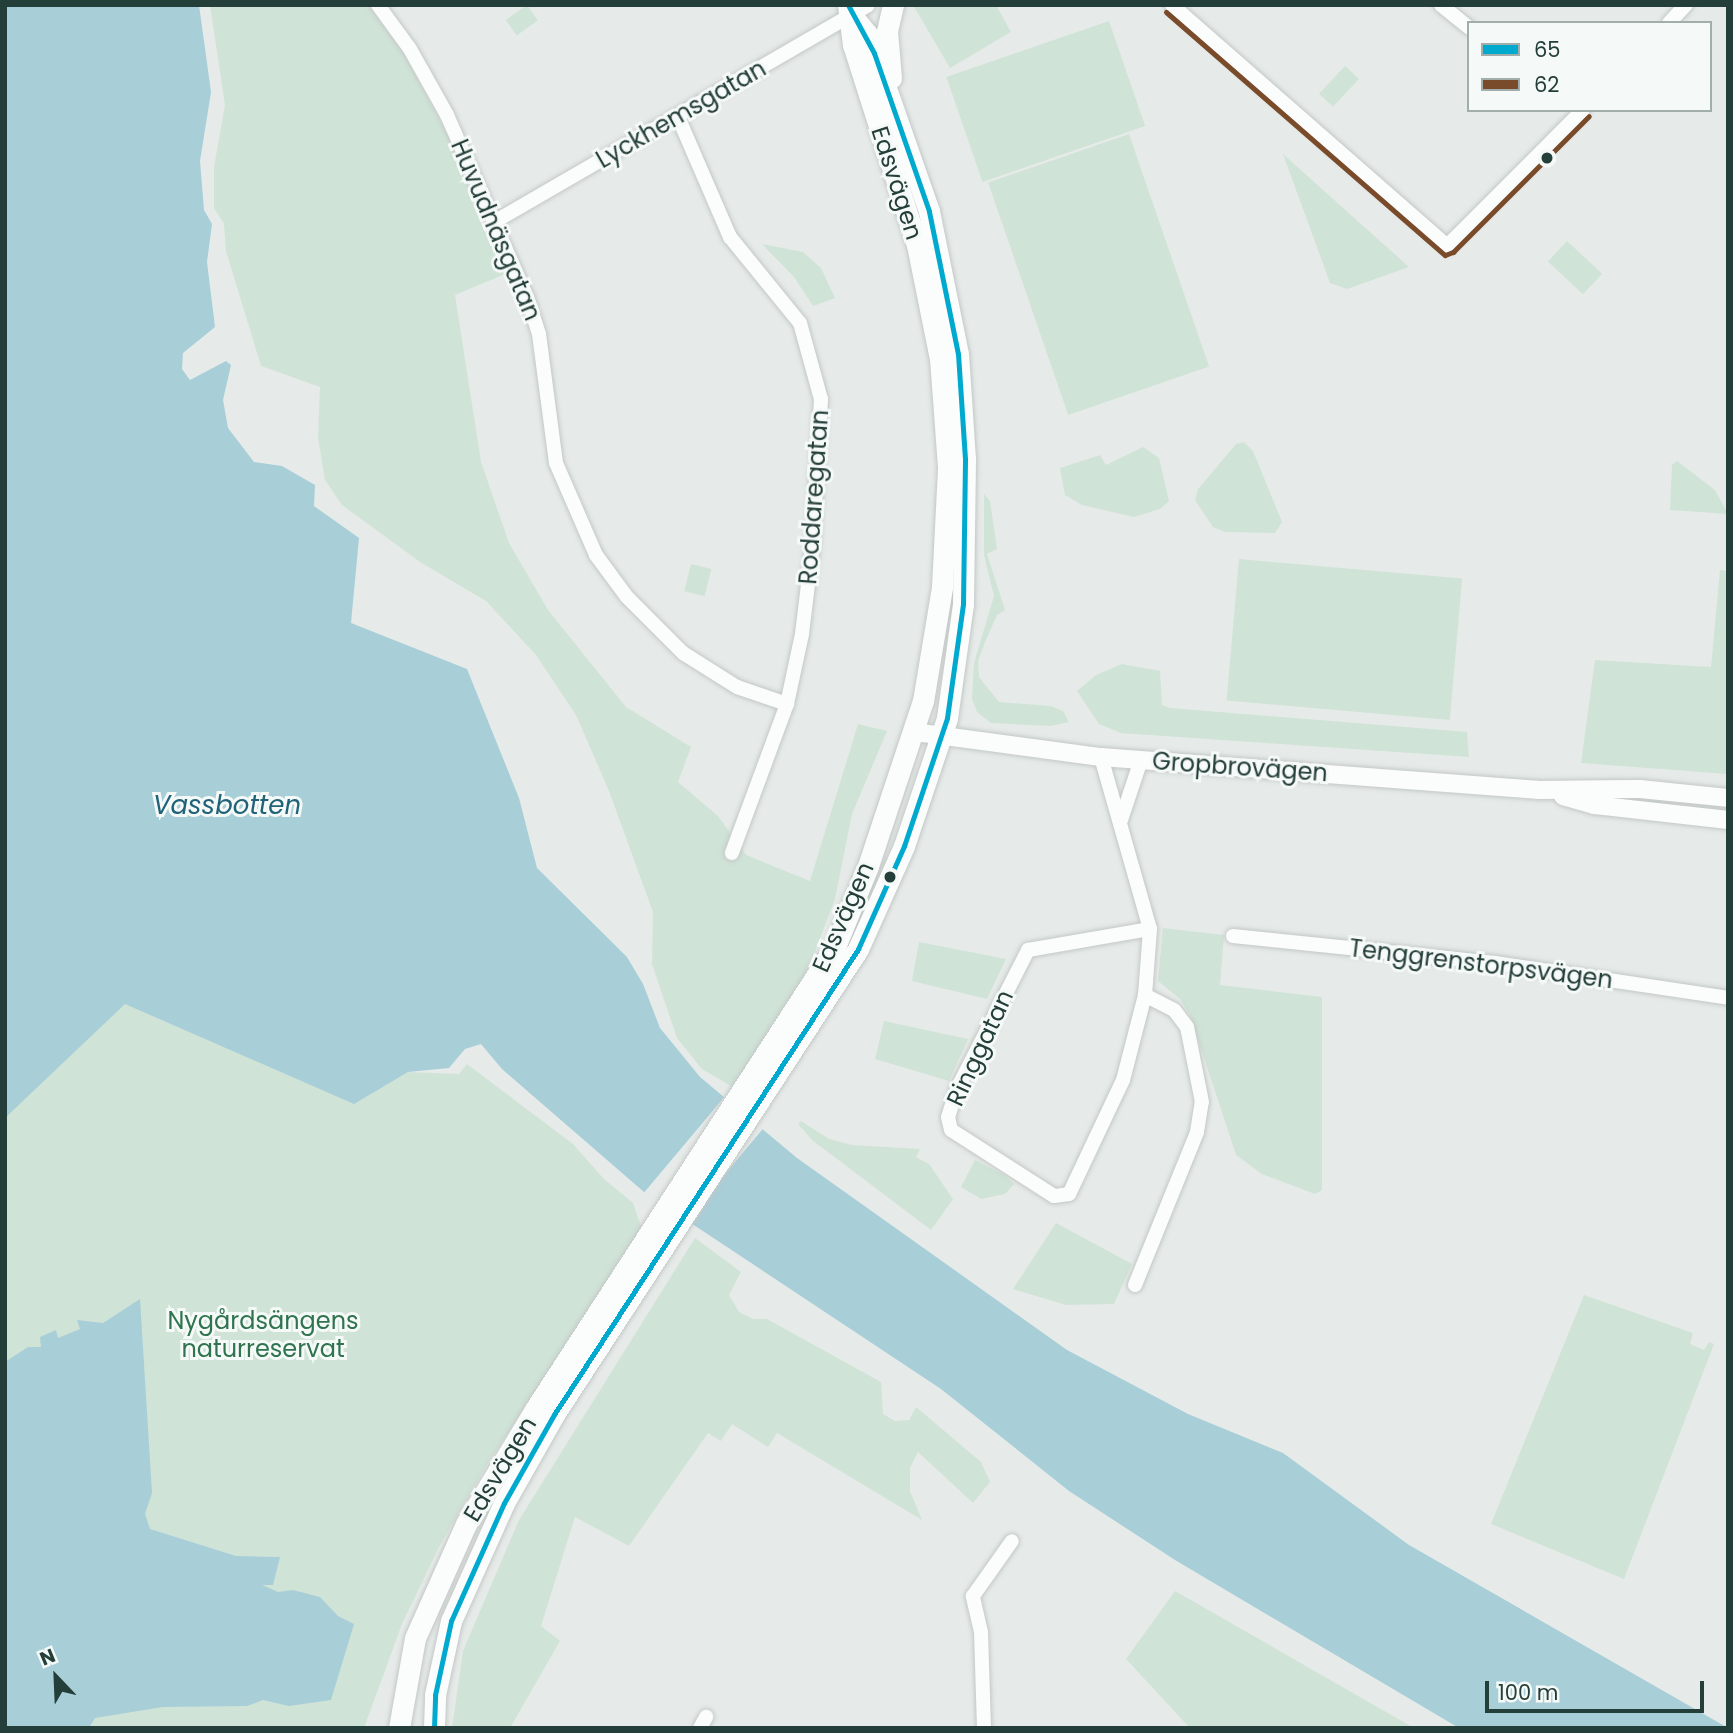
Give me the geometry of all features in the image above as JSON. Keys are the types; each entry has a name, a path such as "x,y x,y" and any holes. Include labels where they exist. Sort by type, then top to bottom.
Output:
{"main road":[{"path":"893,5 887,30 895,111"},
{"name":"Edsvägen","path":"399,1728 415,1638 466,1524 765,1072 858,948 904,846 941,736 963,604 965,459 958,354 932,222 895,111 856,8"},
{"name":"Edsvägen","path":"765,1072 835,947 915,732 942,587 948,467 940,359 917,246 853,45 856,8"},
{"name":"Edsvägen","path":"434,1728 435,1695 451,1621 472,1571 555,1413 656,1239"}],"street":[{"name":"Huvudnäsgatan","path":"378,5 431,85 494,222 537,327 556,463 596,555 627,597 683,653 737,687 787,704"},
{"path":"1172,5 1447,246 1576,113"},
{"path":"1441,5 1467,27"},
{"path":"1671,21 1686,5"},
{"name":"Lyckhemsgatan","path":"494,222 678,117 856,8"},
{"name":"Roddaregatan","path":"678,117 730,237 800,323 816,371 822,430 802,634 787,704 732,853"},
{"path":"915,732 941,736"},
{"name":"Gropbrovägen","path":"941,736 1101,758 1539,790 1640,789 1728,798"},
{"name":"Ringgatan","path":"1101,758 1114,812 1121,820 1150,929 1145,995 1123,1080 1069,1194 1054,1196 947,1125 958,1087 1028,950 1150,929"},
{"path":"1121,820 1141,760"},
{"name":"Gropbrovägen","path":"1539,790 1594,805 1728,820"},
{"name":"Tenggrenstorpsvägen","path":"1233,936 1494,963 1728,998"},
{"path":"1135,1285 1198,1132 1202,1102 1196,1060 1182,1017 1145,995"},
{"path":"984,1728 981,1632 973,1596 1012,1541"}],"green space":[{"path":"210,5 368,5 403,52 456,150 480,221 505,274 455,295 481,462 509,543 548,610 626,707 691,747 678,782 718,816 746,855 810,881 858,724 887,731 852,814 835,899 810,965 734,1088 702,1069 677,1038 652,964 653,912 609,791 576,715 536,655 486,601 420,562 342,505 325,480 318,438 320,387 261,366 226,251 224,224 214,208 214,167 225,105"},
{"path":"527,5 538,21 517,35 506,20"},
{"path":"913,5 996,5 1011,32 950,68"},
{"path":"1109,21 1145,126 983,182 946,77"},
{"path":"1345,66 1359,79 1333,107 1319,94"},
{"path":"1129,134 1209,367 1068,415 988,183"},
{"path":"1283,154 1409,267 1347,289 1330,283"},
{"path":"1567,241 1602,274 1583,294 1548,261"},
{"path":"762,244 803,252 821,268 835,298 813,306 794,277"},
{"path":"1244,442 1253,451 1282,522 1275,533 1225,532 1213,527 1195,500 1198,489 1236,444"},
{"path":"1143,447 1159,458 1169,501 1160,509 1134,517 1082,505 1065,495 1060,468 1100,455 1106,465"},
{"path":"1677,461 1715,490 1728,514 1670,510 1672,465"},
{"path":"984,494 990,501 997,549 987,554 1005,610 997,615 985,642 978,661 979,677 999,702 1051,706 1063,711 1069,722 1050,726 991,723 977,712 972,699 974,663 994,596 984,555"},
{"path":"1239,559 1462,579 1450,720 1227,700"},
{"path":"691,564 711,569 705,596 684,591"},
{"path":"1720,570 1728,571 1727,774 1581,763 1595,660 1711,667"},
{"path":"1122,664 1160,671 1162,705 1170,708 1467,732 1469,757 1121,733 1099,724 1077,691 1096,675"},
{"name":"Nygårdsängens naturreservat","path":"84,898 369,1094 408,1072 459,1074 467,1064 573,1144 604,1179 633,1203 642,1229 486,1466 439,1547 402,1624 364,1728 5,1728 5,976"},
{"path":"1163,928 1224,935 1220,985 1322,997 1322,1190 1315,1194 1262,1174 1236,1155 1190,1015 1180,999 1158,981"},
{"path":"919,942 1006,959 987,999 912,981"},
{"path":"884,1021 968,1039 949,1081 875,1059"},
{"path":"801,1121 829,1139 852,1145 920,1149 916,1157 929,1164 953,1199 931,1230 812,1140 798,1124"},
{"path":"975,1160 1004,1175 1014,1184 1005,1194 981,1199 961,1187"},
{"path":"1056,1223 1132,1264 1114,1304 1066,1305 1013,1289"},
{"path":"695,1238 741,1272 729,1295 739,1312 753,1319 767,1319 881,1382 883,1414 895,1421 909,1420 916,1407 981,1462 990,1482 973,1503 918,1452 910,1468 910,1491 922,1520 777,1433 768,1447 732,1424 721,1441 708,1433 629,1546 575,1517 541,1626 560,1641 510,1728 452,1728 463,1651 519,1520"},
{"path":"1584,1295 1693,1333 1690,1344 1704,1350 1709,1342 1714,1344 1624,1579 1491,1524"},
{"path":"1175,1591 1414,1728 1190,1728 1126,1659"}],"water":[{"name":"Vassbotten","path":"5,5 199,5 211,92 200,161 204,210 212,224 207,262 215,327 183,353 182,369 190,380 226,361 231,365 223,400 228,428 254,462 282,466 315,485 314,506 359,538 351,623 467,669 519,798 537,868 627,957 643,984 660,1028 700,1077 797,1158 1067,1350 1188,1414 1283,1453 1409,1545 1728,1728 1459,1728 1175,1560 1069,1491 941,1389 644,1192 502,1069 481,1044 465,1049 449,1068 408,1072 354,1104 125,1004 5,1118"},
{"path":"140,1299 152,1493 145,1514 150,1529 236,1556 280,1557 273,1585 262,1585 278,1592 293,1590 320,1597 338,1616 354,1624 331,1700 289,1706 263,1700 247,1706 163,1707 95,1718 89,1728 5,1728 5,1362 28,1347 41,1347 40,1337 56,1330 58,1338 80,1329 77,1320 103,1323"}],"pier":[{"path":"726,1095 764,1127 681,1227 642,1195"}],"transit line":[{"name":"65","path":"434,1728 435,1695 451,1621 504,1503 555,1413 858,949 904,846 947,718 963,604 965,459 958,354 929,211 874,53 848,5"},
{"name":"62","path":"1166,12 1445,255 1453,252 1589,116"}]}
